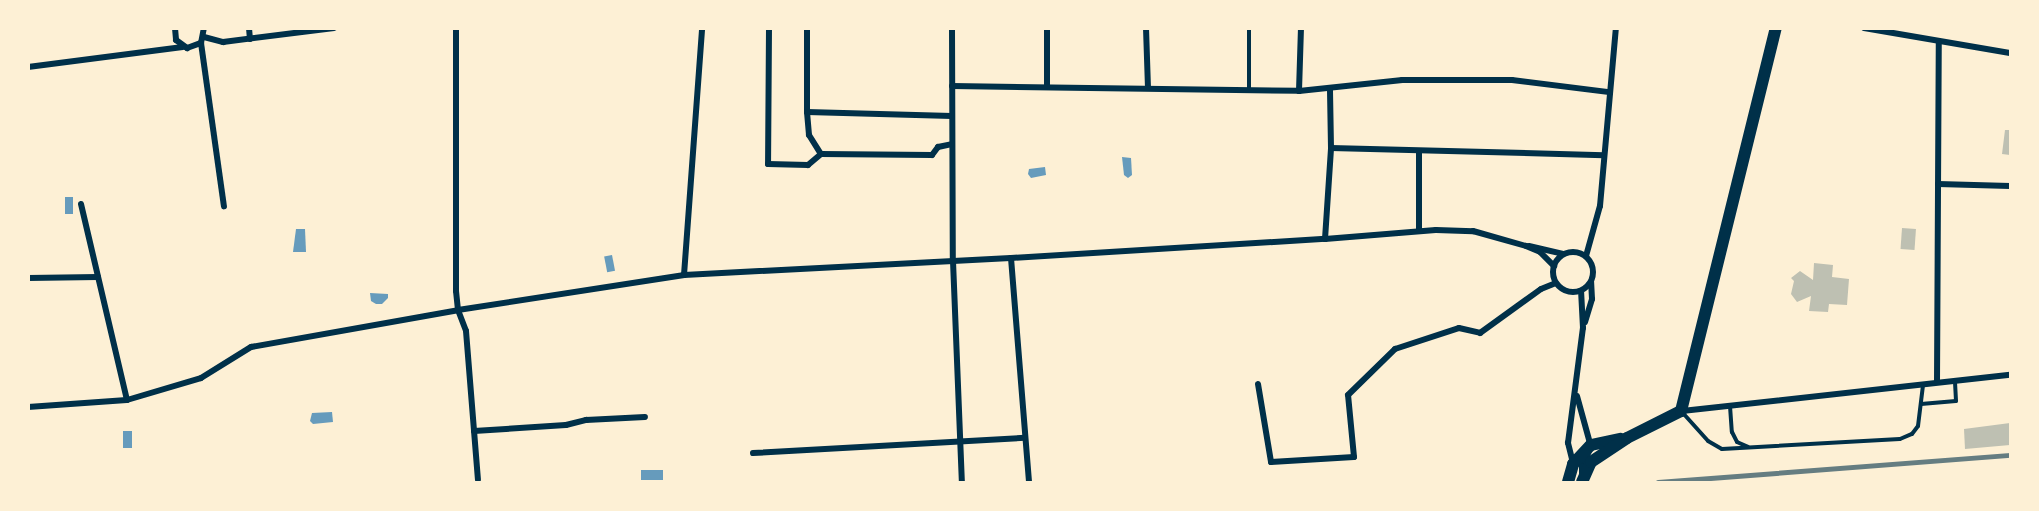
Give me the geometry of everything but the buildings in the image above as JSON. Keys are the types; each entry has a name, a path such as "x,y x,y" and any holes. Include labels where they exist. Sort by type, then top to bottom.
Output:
{"main road":[{"path":"1583,479 1591,462 1627,438 1681,411 1776,28"},
{"path":"1568,483 1573,464 1591,445 1627,438"}],"street":[{"path":"175,28 176,40 183,47"},
{"path":"204,28 203,40 224,206"},
{"path":"249,28 250,39"},
{"path":"28,67 183,47 193,48 203,40 223,42 334,28"},
{"path":"456,28 458,310 466,331 478,480"},
{"path":"684,275 702,28"},
{"path":"769,28 768,164 808,165 821,154 932,155 938,147 952,144"},
{"path":"807,28 809,135 821,154"},
{"path":"952,28 953,261 958,441 962,483"},
{"path":"1047,28 1047,86"},
{"path":"1146,28 1149,87"},
{"path":"1299,91 1301,28"},
{"path":"1586,256 1600,206 1616,28"},
{"path":"1864,28 2010,53"},
{"path":"1937,382 1939,41"},
{"path":"952,86 1149,87 1299,91 1402,80 1512,80 1610,92"},
{"path":"1325,239 1331,148 1330,88"},
{"path":"807,112 952,116"},
{"path":"1331,148 1604,155"},
{"path":"1419,151 1419,231"},
{"path":"1938,184 2010,186"},
{"path":"81,204 127,400"},
{"path":"28,407 127,400 201,378 251,347 458,310 684,275 1011,258 1419,231 1473,231 1540,252 1554,266 1556,283"},
{"path":"1526,246 1540,247 1563,254 1575,252 1586,256 1594,271 1591,282 1592,299 1582,328"},
{"path":"1554,266 1563,254"},
{"path":"1011,258 1029,483"},
{"path":"28,278 98,277"},
{"path":"1556,283 1570,292 1581,291 1591,282"},
{"path":"1258,384 1271,462 1354,457 1348,395 1395,349 1459,328 1480,333 1541,289 1556,283"},
{"path":"1573,464 1568,443 1582,328 1581,291"},
{"path":"1681,411 2010,375"},
{"path":"1576,389 1591,445 1582,466 1583,479"},
{"path":"474,431 566,425 586,420 645,417"},
{"path":"753,453 1025,438"}],"lane":[{"path":"1249,28 1249,91"},
{"path":"1921,404 1956,401 1955,381"},
{"path":"1681,411 1708,441 1722,449 1900,439 1912,434 1918,426 1923,384"},
{"path":"1730,406 1732,432 1737,442 1752,448"}],"water":[{"path":"1122,157 1131,158 1132,175 1128,178 1124,175"},
{"path":"1045,167 1046,175 1031,178 1028,174 1029,169"},
{"path":"65,197 73,197 73,214 65,214"},
{"path":"296,229 305,229 306,252 293,252"},
{"path":"612,255 615,271 607,272 604,257"},
{"path":"370,293 388,294 388,298 382,304 376,304 371,301"},
{"path":"332,412 333,422 313,424 310,421 312,413"},
{"path":"123,431 132,431 132,448 123,448"},
{"path":"641,470 663,470 663,480 641,480"}],"railway":[{"path":"1658,482 2010,455"}]}
